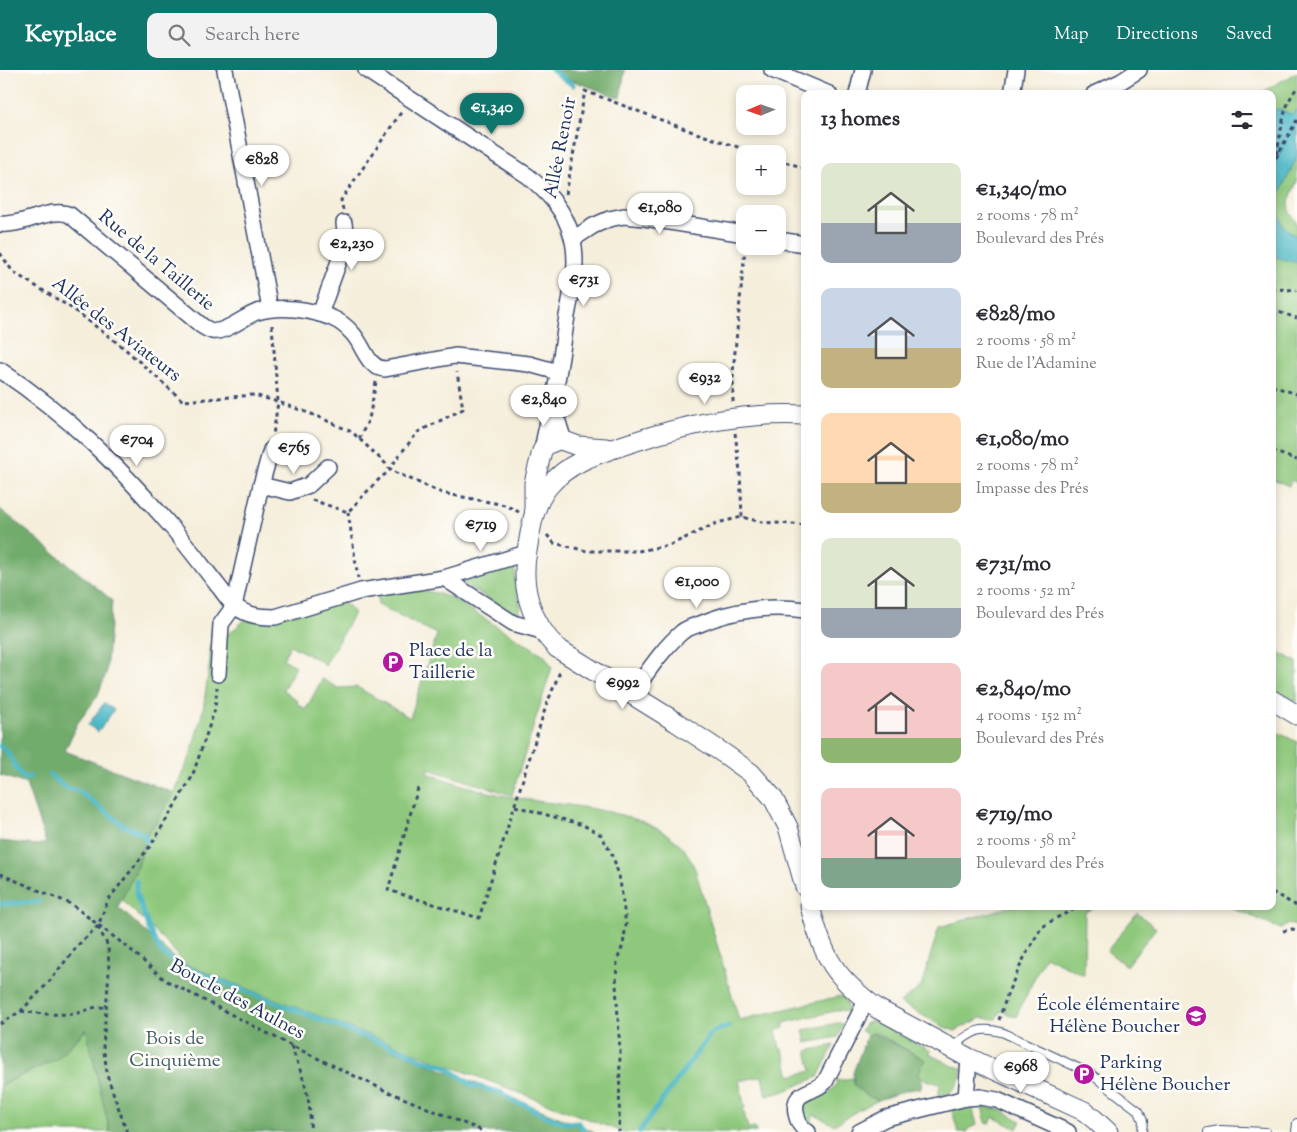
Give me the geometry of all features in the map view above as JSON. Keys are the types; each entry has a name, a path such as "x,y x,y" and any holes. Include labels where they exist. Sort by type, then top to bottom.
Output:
{"street":[{"path":"225,70 270,309"},
{"path":"366,70 528,176 545,191 563,212 573,239 573,283 554,395 534,483 534,515 524,569 530,606 542,631 557,648 726,754 751,773 772,798 788,827 801,872"},
{"path":"772,70 820,90"},
{"path":"858,90 863,70"},
{"path":"1013,90 1016,70"},
{"path":"1103,90 1139,70"},
{"name":"Rue de la Taillerie","path":"0,224 15,224 60,212 70,215 202,326 212,331 219,332 256,312 270,309 286,308 320,314 333,319 353,334 373,365 378,368"},
{"path":"573,239 593,226 609,219 624,216 736,233"},
{"path":"320,314 346,242 344,224"},
{"path":"786,241 801,243"},
{"path":"378,368 385,369 455,356 530,364 558,372"},
{"path":"0,370 48,405 112,461 174,530 234,606 249,614 261,617 275,617 361,591 444,578 526,553"},
{"path":"534,515 547,488 567,468 571,458 571,452 564,441 558,422 554,395"},
{"path":"612,449 578,446 564,441 552,442 546,445 542,451 545,462 551,468 559,470 612,449 681,428 749,416 801,415"},
{"path":"218,674 221,624 234,606 261,485 271,450"},
{"path":"261,485 290,492 308,486 328,467"},
{"path":"444,578 513,623 542,631"},
{"path":"631,695 656,660 683,631 711,619 738,612 789,608 801,610"},
{"path":"1276,702 1297,715"},
{"path":"811,910 818,936 830,963 849,987 866,1001 969,1058 1084,1111 1108,1132"},
{"path":"808,1132 798,1123 795,1110 796,1102 802,1094 817,1088 825,1082 866,1001"},
{"path":"966,1098 969,1058"},
{"path":"859,1132 886,1118 966,1098 980,1097 997,1100 1068,1132"}],"lane":[{"path":"950,1048 977,1030 996,1031 1091,1074 1139,1111 1143,1121 1142,1132"},
{"path":"1296,1132 1297,1124"},
{"path":"1208,1132 1220,1130 1266,1132"}],"path":[{"path":"1276,150 1292,94 1297,88"},
{"name":"Allée Renoir","path":"563,212 585,91 736,146"},
{"path":"344,224 341,200 410,99"},
{"path":"1276,155 1297,120"},
{"path":"786,162 801,167"},
{"name":"Allée des Aviateurs","path":"0,253 14,272 73,310 124,348 183,401 254,395 337,424 359,438 390,470 442,493 504,505 534,515 554,543 587,551 638,551 670,545 717,523 742,517 762,522 801,525"},
{"path":"742,517 740,471 733,418 733,372 744,255"},
{"path":"1276,289 1297,290"},
{"path":"270,309 275,341 278,402 271,450"},
{"path":"1276,311 1297,318"},
{"path":"348,512 390,470 418,432 463,410 455,356"},
{"path":"359,438 369,419 378,368"},
{"path":"1276,387 1297,394"},
{"path":"1276,452 1297,460"},
{"path":"290,492 348,512"},
{"path":"348,512 361,591"},
{"path":"418,788 388,890 479,918 546,706 566,654"},
{"path":"0,1024 20,1011 48,983 79,944 98,926 108,900 151,845 192,778 215,709 218,674"},
{"path":"514,806 583,825 601,835 613,856 620,880 626,925 623,945 617,961 616,984 620,1051 618,1132"},
{"name":"Boucle des Aulnes","path":"0,874 71,904 131,950 166,980 290,1045 384,1090 485,1132"},
{"path":"1276,895 1297,910"},
{"path":"996,1031 1008,992 1041,928 1073,910"},
{"path":"98,926 108,946 109,972 103,1046 108,1078 127,1132"},
{"path":"1283,931 1297,930"},
{"path":"20,1011 40,1014 74,1014 99,1006 106,1008"},
{"path":"290,1045 307,1088 311,1115 310,1132"}],"green space":[{"path":"551,70 625,70 620,98 557,75"},
{"path":"1297,72 1297,181 1289,201 1290,213 1297,223 1297,483 1291,480 1289,486 1276,480 1276,90 1266,90"},
{"name":"Bois de Cinquième","path":"0,509 112,600 106,674 97,697 77,724 65,751 174,793 147,834 138,866 118,907 179,962 595,1132 110,1132 86,1029 57,1059 0,1087 0,841 37,845 46,843 26,784 0,775"},
{"path":"513,567 521,607 519,612 514,614 459,581 460,579"},
{"path":"413,589 437,593 451,598 544,655 552,667 512,795 428,769 427,773 501,795 619,814 659,829 676,841 687,854 695,869 739,1020 841,996 846,1001 848,1012 840,1010 783,1023 784,1028 776,1030 780,1049 783,1049 790,1076 812,1071 807,1051 834,1045 818,1077 782,1092 766,1096 762,1076 739,1081 748,1128 755,1127 757,1132 622,1132 186,965 167,943 121,899 138,866 147,834 174,793 190,757 203,710 210,660 210,645 232,631 247,618 344,602 354,613 325,665 290,645 283,659 296,666 283,690 298,701 297,704 306,709 322,679 338,688 357,687 410,718 437,634 378,605 378,595"},
{"path":"1276,651 1297,662 1297,702 1276,691"},
{"path":"1276,732 1297,742 1297,926 1288,924 1281,929 1237,910 1276,910"},
{"path":"998,910 1090,910 1085,912 1084,975 1045,956 1016,1017 1000,1011 996,1019 981,1018 955,1031 900,1003 921,987 939,927"},
{"path":"1137,913 1156,928 1126,966 1107,951"},
{"path":"871,1021 931,1051 929,1054 953,1066 962,1068 956,1087 949,1093 938,1097 940,1084 926,1080 919,1075 919,1071 926,1060 878,1034 867,1035 861,1030 865,1024"},
{"path":"838,1023 844,1024 838,1037 806,1043 803,1030"},
{"path":"87,1029 110,1132 0,1132 0,1087 57,1059"},
{"path":"873,1033 926,1060 919,1071 919,1075 922,1078 921,1088 907,1090 879,1100 870,1097 858,1089 854,1084 853,1073 867,1035"},
{"path":"850,1078 854,1079 857,1086 863,1092 879,1100 834,1125 813,1114 811,1127 804,1114 806,1099 819,1093 821,1097 826,1094 837,1083 835,1080 847,1080"},
{"path":"972,1106 977,1125 967,1129 967,1132 958,1132 952,1110"},
{"path":"982,1106 1001,1110 1021,1121 1017,1129 993,1117 990,1124 986,1123"}],"water":[{"path":"1276,109 1291,114 1297,109 1297,157 1279,195 1277,208 1283,226 1297,237 1297,263 1276,257"},
{"path":"104,703 114,710 98,732 88,725"}],"waterway":[{"path":"552,70 573,85"},
{"path":"0,746 7,752 20,774 24,778 30,777"},
{"path":"50,775 65,787 80,792 123,825 145,835 146,841"},
{"path":"136,881 136,894 150,931 160,951 176,964 403,1050 423,1060 445,1066 472,1085 502,1093 516,1103 524,1104 545,1116 566,1123 577,1122 587,1132"},
{"path":"0,904 39,902"},
{"path":"639,1132 712,1032 729,1026"}],"place":[{"name":"Place de la Taillerie","path":"393,662"},
{"name":"École élémentaire Hélène Boucher","path":"1196,1016"},
{"name":"Parking Hélène Boucher","path":"1084,1074"}]}
